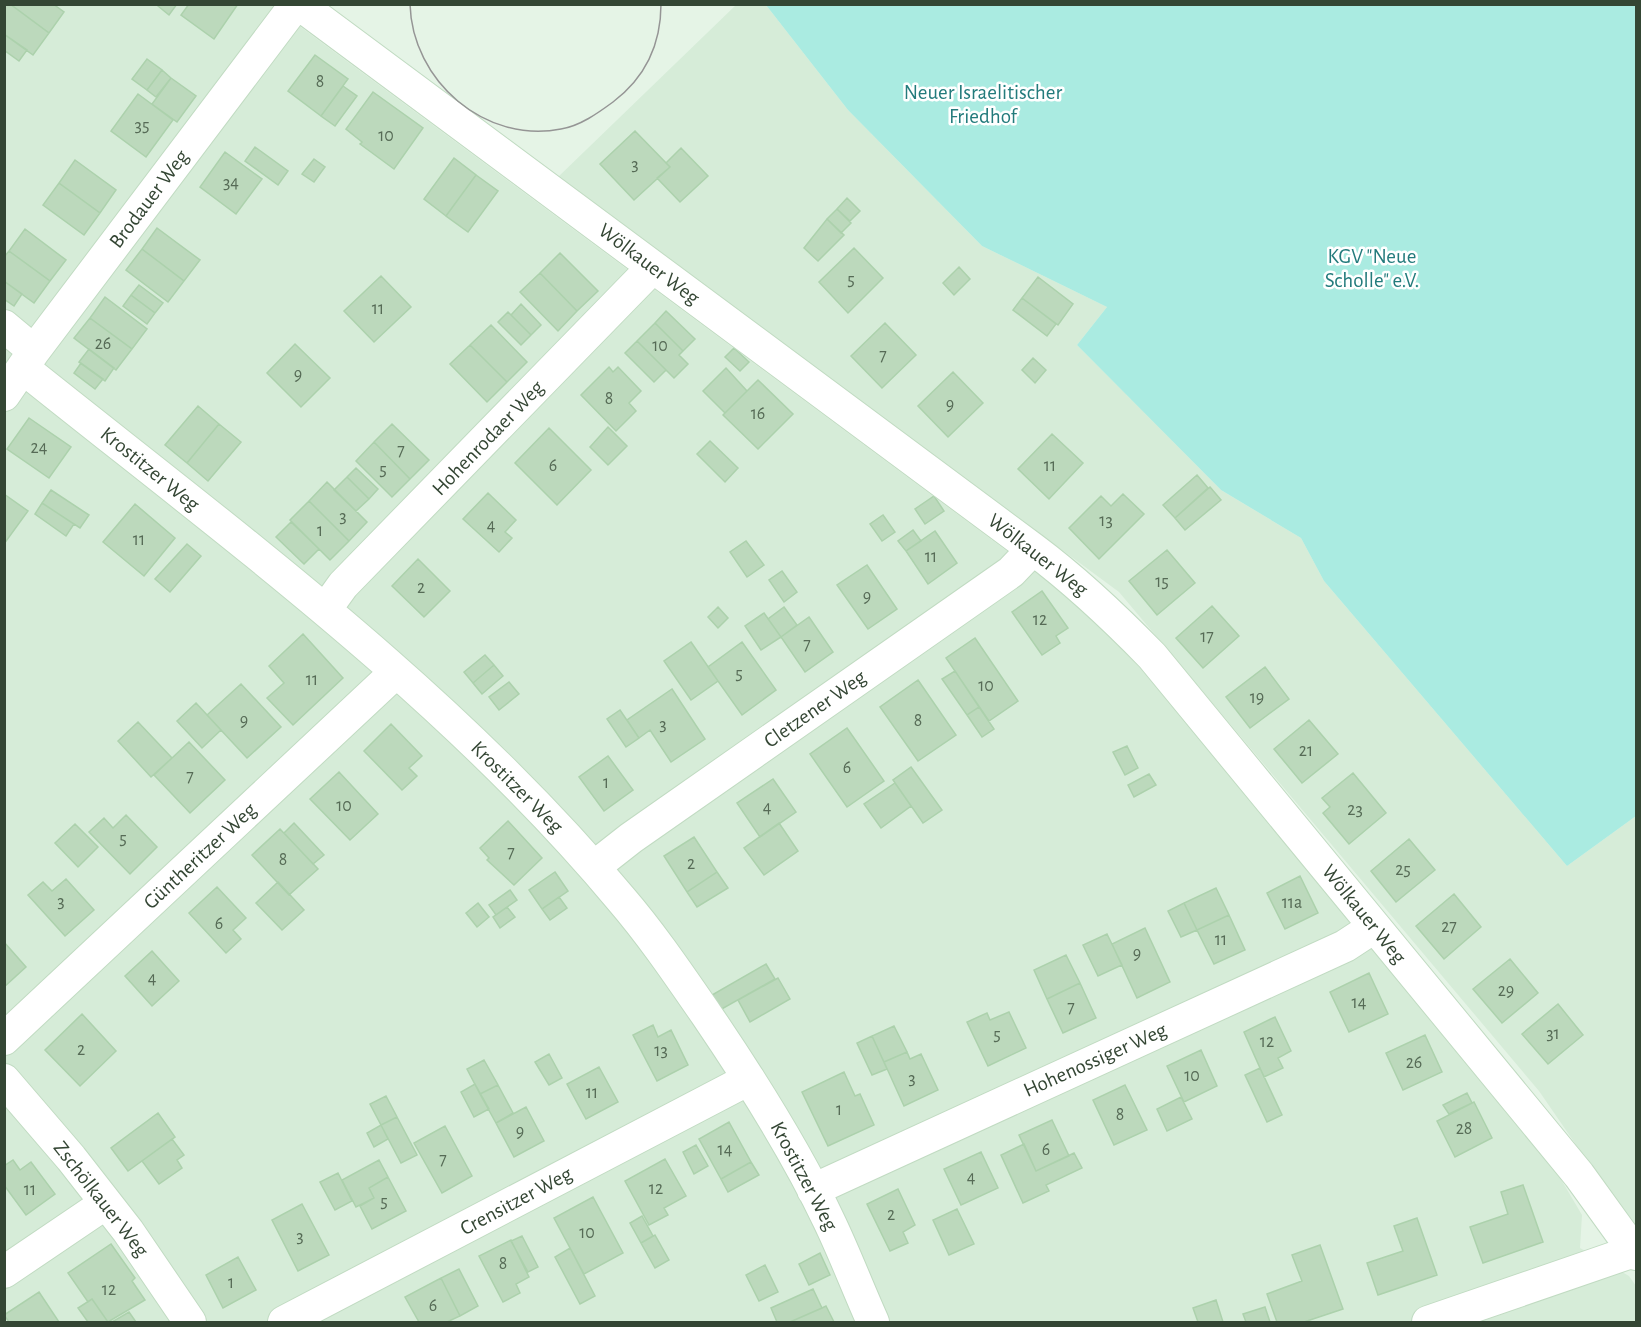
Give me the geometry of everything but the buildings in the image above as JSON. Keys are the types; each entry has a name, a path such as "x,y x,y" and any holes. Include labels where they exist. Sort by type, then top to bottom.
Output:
{"street":[{"name":"Wölkauer Weg","path":"298,4 1073,579 1152,656 1578,1175 1635,1252"},
{"name":"Brodauer Weg","path":"4,395 298,4"},
{"name":"Hohenrodaer Weg","path":"325,610 343,585 653,267"},
{"name":"Krostitzer Weg","path":"4,326 29,359 325,610 504,771 594,867 672,965 748,1079 813,1190 873,1323"},
{"name":"Cletzener Weg","path":"594,867 631,838 1011,572 1033,549"},
{"name":"Güntheritzer Weg","path":"4,1039 396,672"},
{"name":"Hohenossiger Weg","path":"813,1190 1344,946 1374,927"},
{"name":"Crensitzer Weg","path":"284,1323 748,1079"},
{"name":"Zschölkauer Weg","path":"4,1080 106,1203 190,1323"},
{"path":"4,1272 106,1203"},
{"path":"1428,1323 1635,1252"}],"shaded area":[{"path":"5,4 271,5 1100,620 1539,1142 1582,1215 1580,1248 1629,1276 1636,1286 1636,1322 5,1322"},
{"path":"736,5 766,5 848,110 982,246 1107,307 1077,345 1221,490 1301,538 1324,581 1567,866 1636,816 1636,1232 1539,1091 1119,592 557,178"}],"green space":[{"name":"KGV \"Neue Scholle\" e.V.","path":"766,5 1636,5 1636,816 1567,866 1324,581 1301,538 1221,490 1077,345 1107,307 982,246 848,110"}],"tram line":[{"path":"410,4 414,32 424,58 439,81 458,101 480,116 506,127 533,131 561,129 575,125 595,115 625,92 643,71 655,46 661,4"}],"park label":[{"name":"Neuer Israelitischer Friedhof","path":"983,104"}]}
